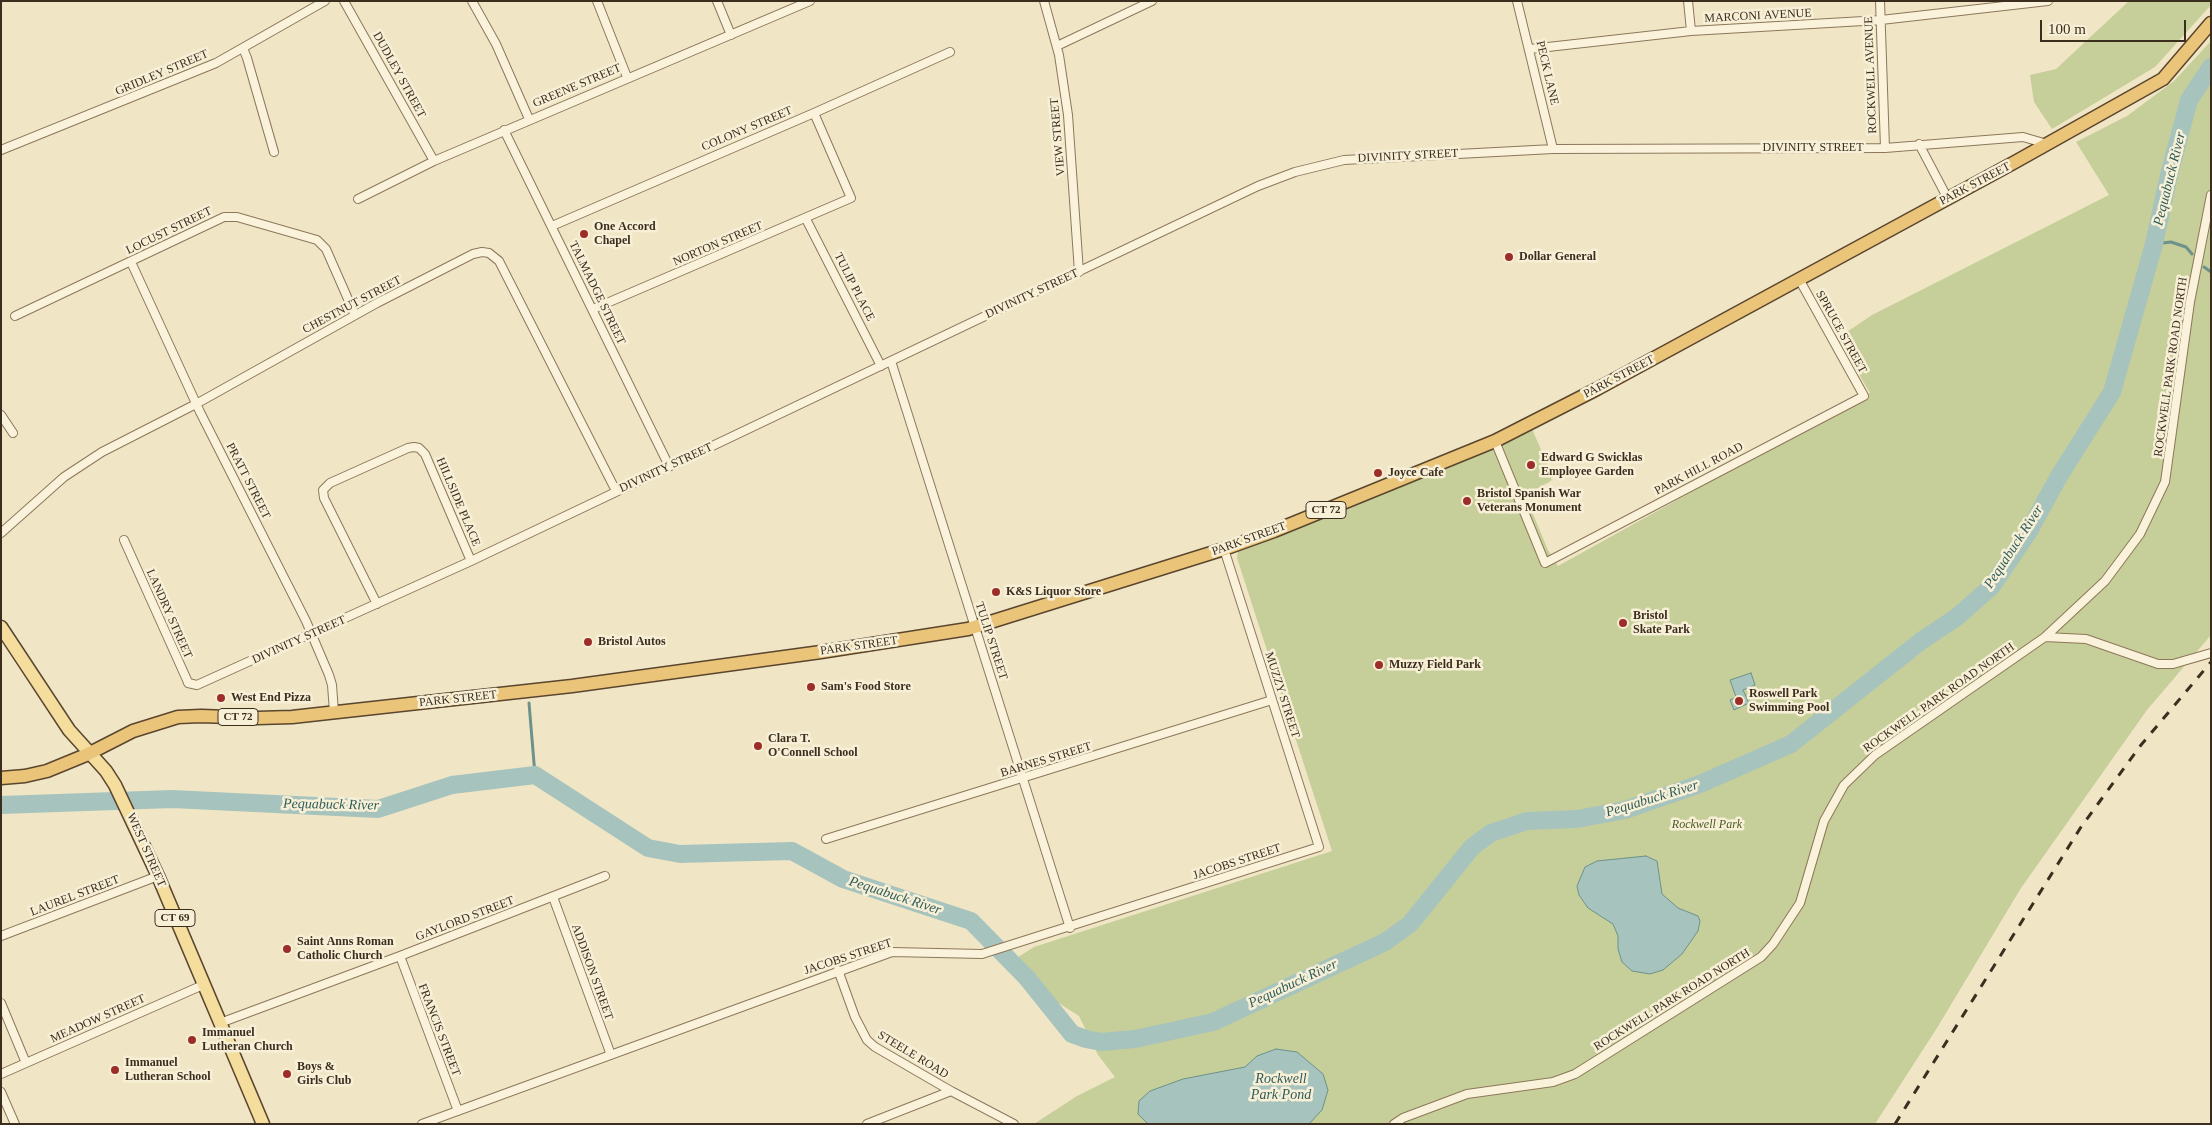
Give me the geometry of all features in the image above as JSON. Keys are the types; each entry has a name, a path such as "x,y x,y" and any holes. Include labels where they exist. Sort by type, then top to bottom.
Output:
{"highway":[{"name":"PARK STREET","path":"90,753 133,731 170,719 201,716 269,718 572,686 821,652 974,627 1224,549 1495,441 1597,389 1948,199 2163,79 2211,23"},
{"name":"CT 72","path":"1,778 47,771 90,753"}],"main road":[{"name":"WEST STREET","path":"1,627 69,730 106,771 117,789 158,876 263,1124"}],"street":[{"name":"GRIDLEY STREET","path":"1,150 159,88 216,63 325,1"},
{"name":"DUDLEY STREET","path":"344,1 434,161"},
{"path":"472,1 496,44 529,119"},
{"path":"597,1 627,77"},
{"path":"717,1 731,35"},
{"name":"GREENE STREET","path":"358,199 434,161 529,119 810,1"},
{"name":"VIEW STREET","path":"1044,1 1057,46 1070,130 1079,272"},
{"path":"1057,46 1152,1"},
{"name":"PECK LANE","path":"1517,1 1553,149"},
{"path":"1688,1 1691,31"},
{"name":"ROCKWELL AVENUE","path":"1880,1 1885,148"},
{"name":"MARCONI AVENUE","path":"1530,49 1691,31 1881,20 2048,1"},
{"path":"243,48 274,152"},
{"name":"COLONY STREET","path":"552,226 950,52"},
{"name":"NORTON STREET","path":"593,309 806,219 851,198 814,113"},
{"name":"TALMADGE STREET","path":"504,130 669,466"},
{"name":"DIVINITY STREET","path":"203,684 471,561 1258,186 1295,172 1344,160 1553,149 1885,148 2023,137 2047,144"},
{"path":"1919,144 1948,199"},
{"name":"ROCKWELL PARK ROAD NORTH","path":"1394,1124 1403,1118 1467,1094 1553,1082 1575,1074 1760,957 1773,944 1800,903 1824,821 1844,785 1875,755 2045,637 2105,581 2140,534 2165,482 2190,302 2211,195"},
{"name":"LOCUST STREET","path":"15,316 224,218 237,216 317,240 326,249 355,315"},
{"name":"TULIP PLACE","path":"806,219 881,366"},
{"name":"CHESTNUT STREET","path":"1,533 64,477 102,452 196,404 355,315 472,254 490,253 499,260 616,491"},
{"name":"PRATT STREET","path":"131,262 196,404 311,635 332,685 334,712"},
{"name":"SPRUCE STREET","path":"1799,279 1864,396"},
{"name":"TULIP STREET","path":"891,361 1070,928"},
{"name":"PARK HILL ROAD","path":"1495,441 1545,563 1864,396"},
{"path":"1,415 13,433"},
{"name":"HILLSIDE PLACE","path":"377,604 324,498 324,490 330,483 408,448 414,446 419,448 425,454 471,561"},
{"name":"LANDRY STREET","path":"124,540 188,683 196,686 203,684"},
{"name":"MUZZY STREET","path":"1224,549 1319,847"},
{"path":"2045,637 2086,639 2158,664 2174,664 2211,653"},
{"name":"BARNES STREET","path":"826,840 1272,700"},
{"name":"JACOBS STREET","path":"422,1124 838,970 892,952 982,954 1070,928 1319,847"},
{"name":"LAUREL STREET","path":"1,936 158,876"},
{"name":"GAYLORD STREET","path":"220,1023 400,956 605,876"},
{"name":"ADDISON STREET","path":"553,896 611,1055"},
{"name":"FRANCIS STREET","path":"400,956 458,1111"},
{"name":"STEELE ROAD","path":"838,970 855,1017 867,1040 875,1047 951,1091 1014,1124"},
{"name":"MEADOW STREET","path":"1,1074 204,985"},
{"path":"1,1003 26,1063"},
{"path":"867,1124 951,1091"},
{"path":"1,1092 15,1124"}],"green space":[{"path":"2129,1 2211,1 2211,5 2155,67 2052,129 2034,102 2030,75 2056,69"},
{"name":"Rockwell Park","path":"2211,41 2211,635 2147,710 2021,888 1937,1028 1875,1124 1034,1124 1077,1096 1115,1077 1098,1055 1079,1016 1032,986 1018,957 1034,947 1332,851 1237,558 1238,551 1504,444 1532,429 1552,475 1551,481 1525,495 1548,550 1558,566 1870,393 1838,338 1872,315 2109,195 2076,142 2127,116 2174,81"}],"water":[{"path":"1751,673 1755,685 1743,690 1749,703 1734,710 1730,700 1736,697 1730,680"},
{"path":"1646,856 1657,861 1662,894 1678,908 1698,916 1700,921 1698,931 1682,954 1663,970 1650,974 1632,971 1622,962 1618,949 1618,936 1613,924 1588,908 1579,895 1577,886 1585,867 1597,861"},
{"name":"Rockwell Park Pond","path":"1276,1049 1297,1052 1323,1074 1328,1090 1322,1110 1309,1124 1148,1124 1138,1114 1139,1101 1150,1091 1183,1079 1245,1067 1257,1056"}],"waterway":[{"name":"Pequabuck River","path":"1,805 172,799 378,809 452,785 535,775 648,848 680,854 792,851 843,879 971,921 1027,978 1072,1034 1101,1042 1135,1039 1213,1022 1385,942 1410,924 1472,847 1491,833 1527,821 1577,819 1625,810 1700,784 1791,744 1921,641 1957,617 1992,586 2029,531 2058,478 2112,392 2154,244 2169,175 2189,100 2211,67"},
{"path":"2154,244 2171,242 2186,247 2192,254"},
{"path":"2204,267 2211,272"},
{"path":"529,703 535,775"}],"railway":[{"path":"1895,1124 2081,827 2141,745 2211,662"}],"place":[{"name":"One Accord Chapel","path":"584,234"},
{"name":"Dollar General","path":"1509,257"},
{"name":"Edward G Swicklas Employee Garden","path":"1531,465"},
{"name":"Joyce Cafe","path":"1378,473"},
{"name":"Bristol Spanish War Veterans Monument","path":"1467,501"},
{"name":"K&S Liquor Store","path":"996,592"},
{"name":"Bristol Skate Park","path":"1623,623"},
{"name":"Bristol Autos","path":"588,642"},
{"name":"Muzzy Field Park","path":"1379,665"},
{"name":"Sam's Food Store","path":"811,687"},
{"name":"West End Pizza","path":"221,698"},
{"name":"Roswell Park Swimming Pool","path":"1739,701"},
{"name":"Clara T. O'Connell School","path":"758,746"},
{"name":"Saint Anns Roman Catholic Church","path":"287,949"},
{"name":"Immanuel Lutheran Church","path":"192,1040"},
{"name":"Immanuel Lutheran School","path":"115,1070"},
{"name":"Boys & Girls Club","path":"287,1074"}]}
